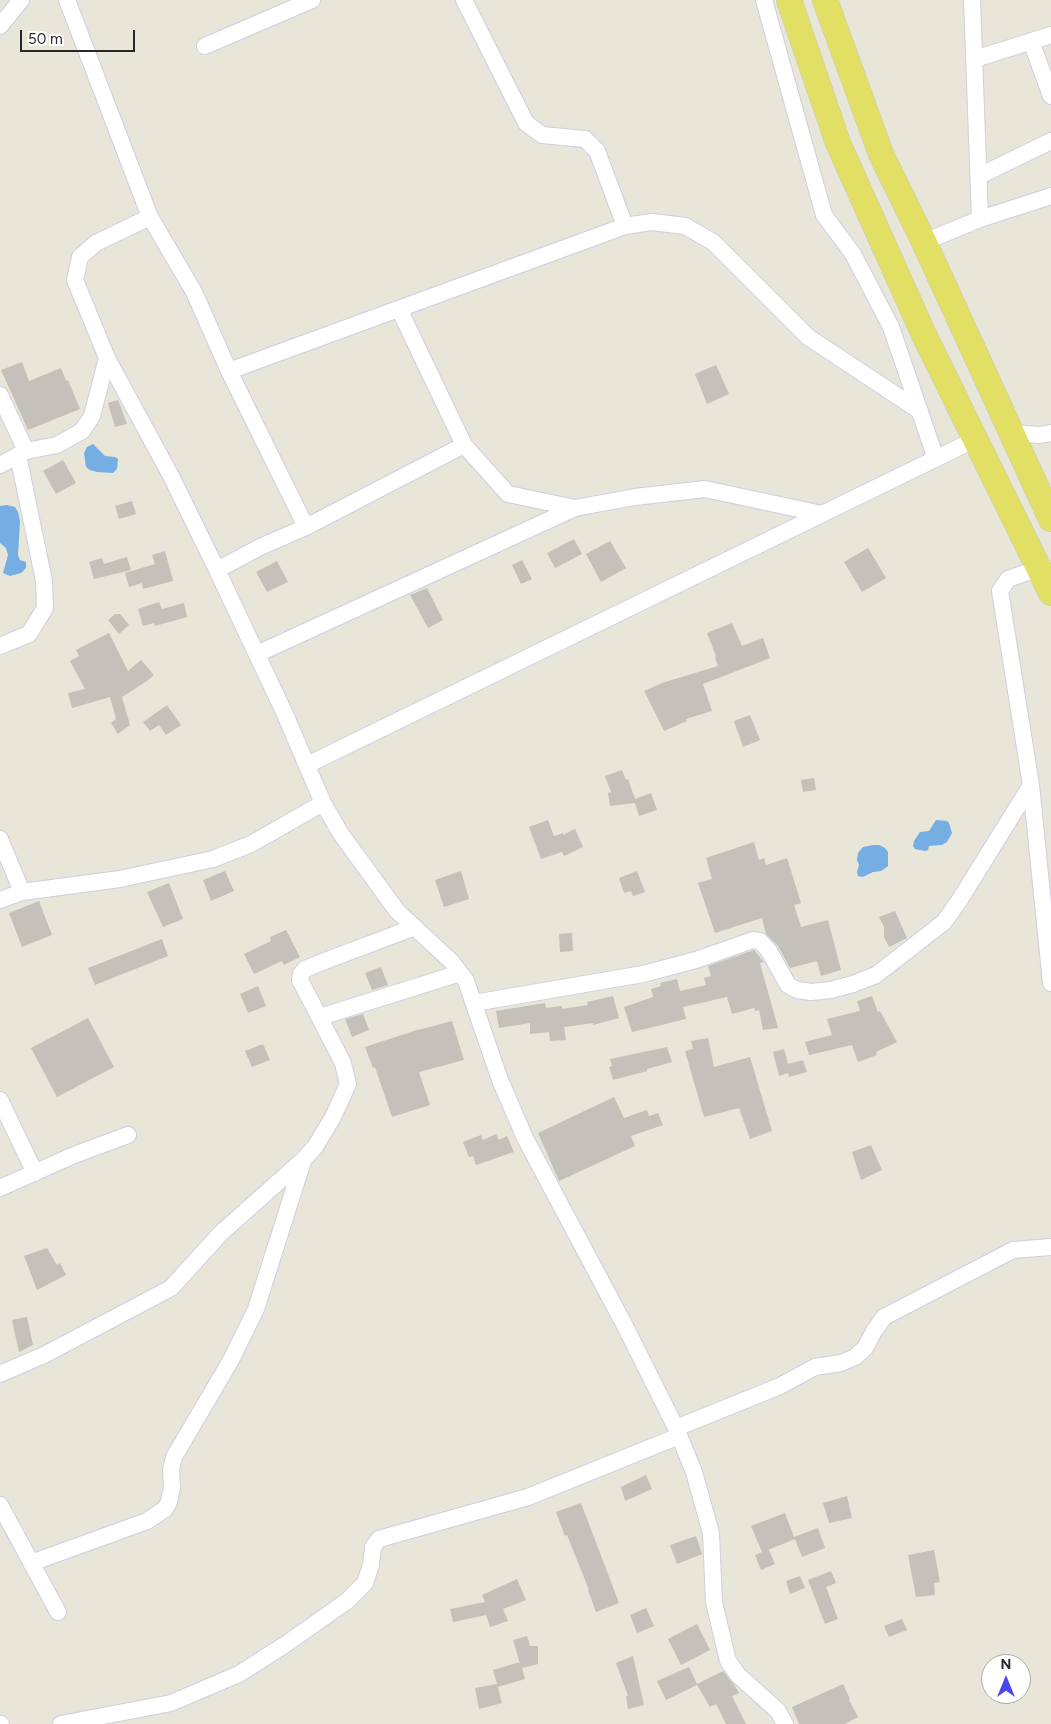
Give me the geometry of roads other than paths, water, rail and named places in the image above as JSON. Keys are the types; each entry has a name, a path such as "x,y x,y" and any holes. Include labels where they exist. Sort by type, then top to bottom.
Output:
{"main road":[{"path":"789,0 838,142 925,336 1051,593"},
{"path":"825,0 881,154 924,242 1051,519"}],"street":[{"path":"0,26 21,0"},
{"path":"67,0 150,217 194,292 229,370 306,527"},
{"path":"206,46 312,0"},
{"path":"464,0 526,123 542,135 585,139 597,151 625,226"},
{"path":"764,0 824,215 853,254 891,327 936,459"},
{"path":"972,0 980,219"},
{"path":"975,59 1051,34"},
{"path":"1031,41 1051,96"},
{"path":"978,176 1051,142"},
{"path":"924,242 980,219 1051,196"},
{"path":"150,217 96,244 80,257 75,280 107,358 218,570 323,803 340,834 398,912 452,962 466,982 500,1080 525,1138 626,1328 678,1432 694,1472 711,1533 714,1602 728,1661 738,1675 778,1711 785,1724"},
{"path":"229,370 625,226 652,222 685,226 713,242 808,337 920,411"},
{"path":"399,309 464,445 508,494 575,508"},
{"path":"0,464 22,453 57,445 82,431 92,416 107,358"},
{"path":"0,395 22,453 44,581 45,608 29,634 0,646"},
{"path":"1011,433 1040,435 1051,433"},
{"path":"307,765 976,439"},
{"path":"218,570 260,547 306,527 464,445"},
{"path":"257,654 575,508 635,496 705,489 743,499 822,514"},
{"path":"1039,568 1008,580 1000,591 1031,785 1051,983"},
{"path":"474,1003 643,974 696,960 753,940 760,941 769,951 788,985 797,990 811,992 831,990 854,984 876,975 944,922 1031,785"},
{"path":"0,900 22,892 120,879 213,860 251,844 323,803"},
{"path":"0,839 22,892"},
{"path":"0,1374 44,1355 170,1288 222,1233 303,1160 315,1147 333,1117 348,1084 342,1063 300,980 301,974 305,969 415,928"},
{"path":"320,1017 460,973"},
{"path":"0,1100 35,1173"},
{"path":"0,1188 74,1155 128,1135"},
{"path":"31,1563 147,1521 165,1510 172,1487 171,1470 174,1457 231,1360 256,1309 303,1160"},
{"path":"60,1724 171,1704 239,1674 347,1601 365,1583 371,1564 373,1547 379,1539 528,1496 678,1432 816,1368 841,1363 855,1357 865,1348 884,1318 1013,1250 1051,1248"},
{"path":"0,1504 58,1612"},
{"path":"0,1537 17,1537"}],"water":[{"path":"93,444 105,456 118,459 117,469 113,473 97,472 86,467 84,453 87,447"},
{"path":"0,506 15,507 18,512 20,521 18,555 20,560 26,562 26,568 21,573 10,576 3,573 8,555 6,548 0,543"},
{"path":"936,820 949,823 952,833 947,842 942,845 929,846 928,850 925,851 915,849 913,846 914,841 920,832 929,831"},
{"path":"879,845 888,852 888,866 881,871 873,872 863,877 858,876 858,853 863,847"}]}
